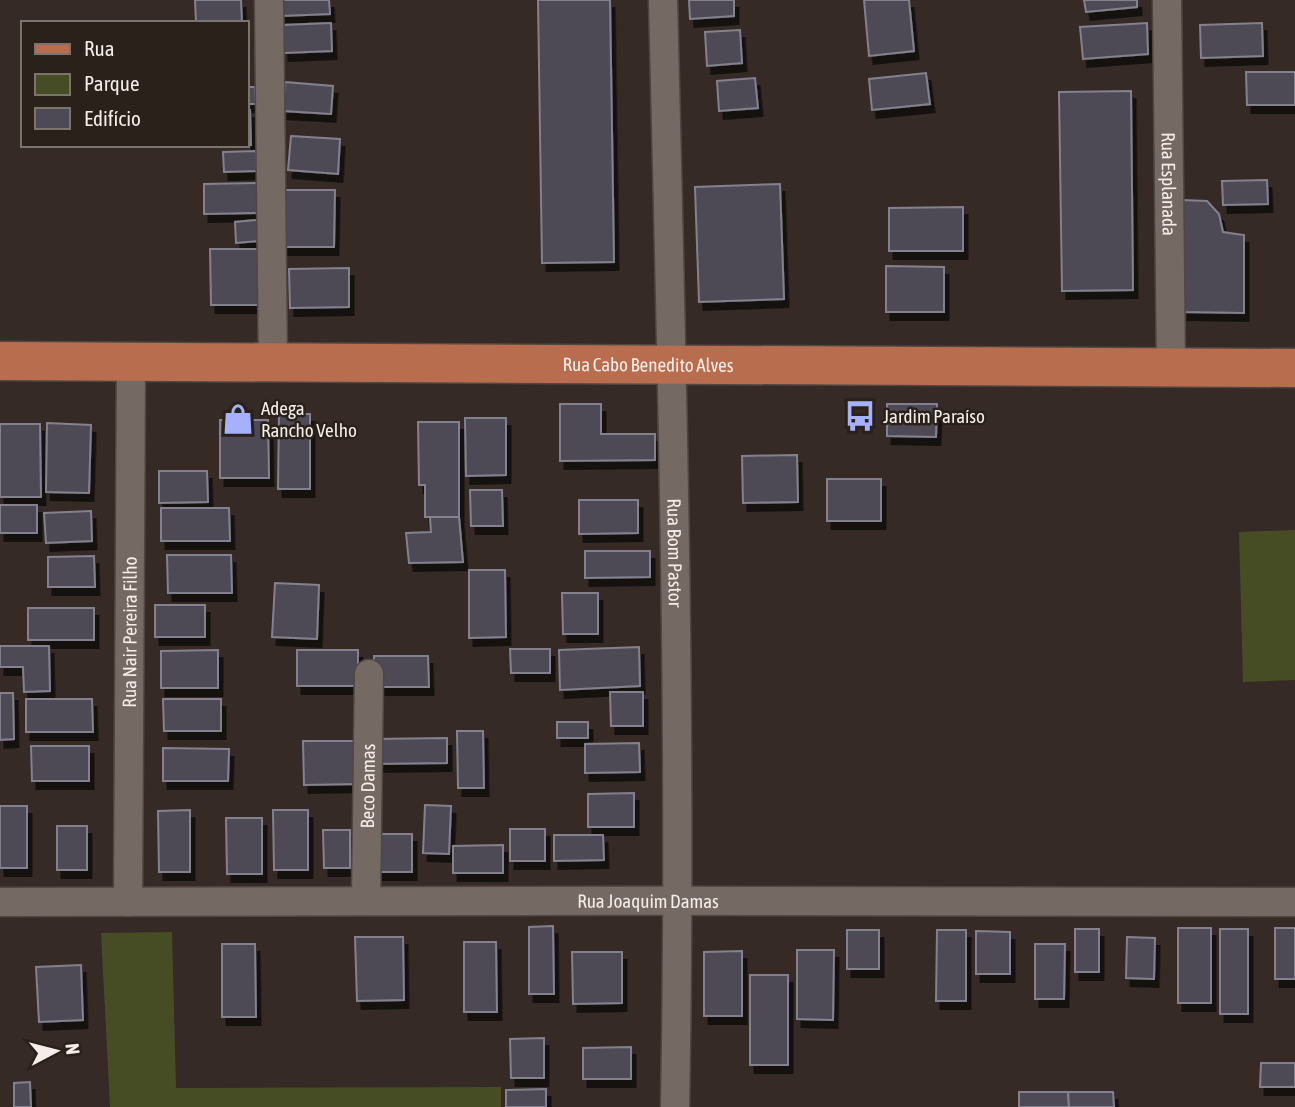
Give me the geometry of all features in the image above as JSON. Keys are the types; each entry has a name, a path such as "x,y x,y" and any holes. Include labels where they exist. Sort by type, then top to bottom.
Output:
{"main road":[{"name":"Rua Cabo Benedito Alves","path":"0,361 1295,369"}],"street":[{"path":"269,0 273,364"},
{"name":"Rua Bom Pastor","path":"663,0 672,366 678,902 675,1107"},
{"name":"Rua Esplanada","path":"1167,0 1171,369"},
{"name":"Rua Nair Pereira Filho","path":"128,901 131,363"},
{"name":"Beco Damas","path":"366,900 369,674"},
{"name":"Rua Joaquim Damas","path":"0,902 1295,902"}],"green space":[{"path":"1295,530 1295,680 1243,682 1239,532"},
{"path":"172,932 176,1088 501,1087 501,1107 110,1107 101,933"}],"building":[{"path":"195,0 241,0 242,21 196,21"},
{"path":"280,0 329,0 330,14 281,16"},
{"path":"538,0 610,0 614,262 542,263"},
{"path":"689,0 734,0 734,16 690,19"},
{"path":"864,0 909,0 914,51 869,56"},
{"path":"1084,0 1137,0 1137,7 1086,12"},
{"path":"331,23 332,51 284,53 283,25"},
{"path":"1147,23 1148,54 1083,59 1080,27"},
{"path":"1262,23 1263,56 1201,58 1200,25"},
{"path":"740,30 742,63 707,66 705,32"},
{"path":"1246,72 1295,72 1295,105 1247,105"},
{"path":"926,73 930,104 872,110 869,79"},
{"path":"755,78 758,108 719,111 717,81"},
{"path":"285,82 333,86 331,114 283,111"},
{"path":"248,87 255,87 256,104 248,104"},
{"path":"1131,91 1133,290 1062,291 1059,92"},
{"path":"248,110 250,110 251,145 248,145"},
{"path":"291,136 340,139 338,174 288,170"},
{"path":"256,151 257,171 224,172 223,152"},
{"path":"1267,180 1268,204 1223,205 1222,181"},
{"path":"259,183 259,213 204,214 204,184"},
{"path":"780,184 784,299 699,302 695,187"},
{"path":"283,190 335,190 334,247 283,247"},
{"path":"1182,200 1207,201 1219,214 1223,232 1244,235 1244,313 1183,312"},
{"path":"963,207 963,251 889,251 889,208"},
{"path":"257,220 258,241 236,243 235,222"},
{"path":"210,249 261,249 262,305 211,305"},
{"path":"886,266 944,267 944,312 886,312"},
{"path":"349,268 349,307 290,308 289,269"},
{"path":"560,404 601,404 601,434 655,434 655,460 560,461"},
{"path":"887,404 937,404 936,437 887,436"},
{"path":"279,414 310,414 310,489 278,489"},
{"path":"465,418 506,418 506,475 466,476"},
{"path":"220,420 268,420 269,478 220,478"},
{"path":"418,422 459,422 459,517 425,517 425,485 419,485"},
{"path":"47,423 91,425 89,493 46,492"},
{"path":"0,424 40,424 41,497 0,497"},
{"path":"797,455 798,502 743,503 742,456"},
{"path":"159,471 207,471 208,502 159,503"},
{"path":"827,479 881,479 881,521 827,521"},
{"path":"470,490 502,490 503,526 471,526"},
{"path":"579,500 638,500 638,533 579,534"},
{"path":"0,505 37,505 37,533 0,533"},
{"path":"161,508 229,508 230,541 161,541"},
{"path":"91,511 92,541 46,543 44,513"},
{"path":"430,517 459,517 463,562 409,563 406,533 431,532"},
{"path":"585,551 650,551 650,577 585,578"},
{"path":"167,555 231,555 232,593 168,593"},
{"path":"94,556 95,587 48,587 48,557"},
{"path":"469,570 505,570 506,637 469,638"},
{"path":"275,583 319,585 317,639 272,637"},
{"path":"562,593 598,593 598,634 563,634"},
{"path":"155,605 205,605 205,637 155,637"},
{"path":"28,608 94,608 94,640 28,640"},
{"path":"0,646 49,646 50,691 24,692 23,667 0,667"},
{"path":"639,647 640,686 560,690 559,650"},
{"path":"510,649 550,649 550,673 511,673"},
{"path":"218,650 218,688 161,688 161,651"},
{"path":"297,650 358,650 358,686 297,686"},
{"path":"374,656 428,656 429,687 374,687"},
{"path":"610,692 643,692 643,726 611,726"},
{"path":"0,693 13,693 14,739 0,740"},
{"path":"26,699 92,699 93,732 26,732"},
{"path":"163,699 221,699 221,731 164,731"},
{"path":"557,722 588,722 588,738 557,738"},
{"path":"457,731 483,731 484,788 458,788"},
{"path":"447,738 447,763 373,764 373,739"},
{"path":"303,741 357,741 357,784 304,785"},
{"path":"639,743 640,772 585,773 585,744"},
{"path":"31,746 89,746 89,781 32,781"},
{"path":"163,748 229,749 228,781 163,781"},
{"path":"634,793 634,827 588,827 588,794"},
{"path":"425,805 451,806 449,854 423,853"},
{"path":"0,806 27,806 27,868 0,868"},
{"path":"190,810 190,872 159,872 158,811"},
{"path":"273,810 308,810 308,870 274,870"},
{"path":"226,818 262,818 262,874 227,874"},
{"path":"57,826 87,826 87,870 57,870"},
{"path":"510,829 545,829 545,861 510,861"},
{"path":"323,830 350,830 350,868 324,868"},
{"path":"370,834 412,834 412,872 369,872"},
{"path":"554,835 603,835 604,860 554,861"},
{"path":"503,845 503,873 453,873 453,846"},
{"path":"553,926 554,994 529,994 529,927"},
{"path":"1178,928 1211,928 1211,1003 1178,1003"},
{"path":"1275,928 1295,928 1295,979 1275,979"},
{"path":"1075,929 1099,929 1099,972 1075,972"},
{"path":"1220,929 1248,929 1248,1014 1220,1014"},
{"path":"847,930 879,930 879,969 847,969"},
{"path":"937,930 966,930 966,1001 936,1001"},
{"path":"976,931 1010,932 1010,974 976,974"},
{"path":"355,937 403,937 404,1000 357,1001"},
{"path":"1127,937 1155,938 1154,979 1126,978"},
{"path":"464,942 496,942 497,1012 464,1012"},
{"path":"222,944 255,944 256,1017 222,1017"},
{"path":"1035,944 1065,944 1064,999 1035,999"},
{"path":"797,950 834,950 833,1020 797,1019"},
{"path":"742,951 742,1016 704,1016 704,952"},
{"path":"572,952 622,952 622,1003 573,1004"},
{"path":"81,965 83,1020 39,1022 36,967"},
{"path":"750,975 788,975 788,1065 750,1065"},
{"path":"544,1038 544,1078 511,1078 510,1039"},
{"path":"631,1047 631,1079 583,1079 583,1048"},
{"path":"1261,1063 1295,1063 1295,1087 1260,1087"},
{"path":"30,1082 31,1107 14,1107 14,1083"},
{"path":"546,1089 546,1107 506,1107 506,1090"},
{"path":"1019,1092 1068,1092 1069,1107 1019,1107"},
{"path":"1068,1092 1113,1092 1114,1107 1069,1107"}],"place":[{"name":"Jardim Paraíso","path":"860,416"},
{"name":"Adega Rancho Velho","path":"238,419"}]}
